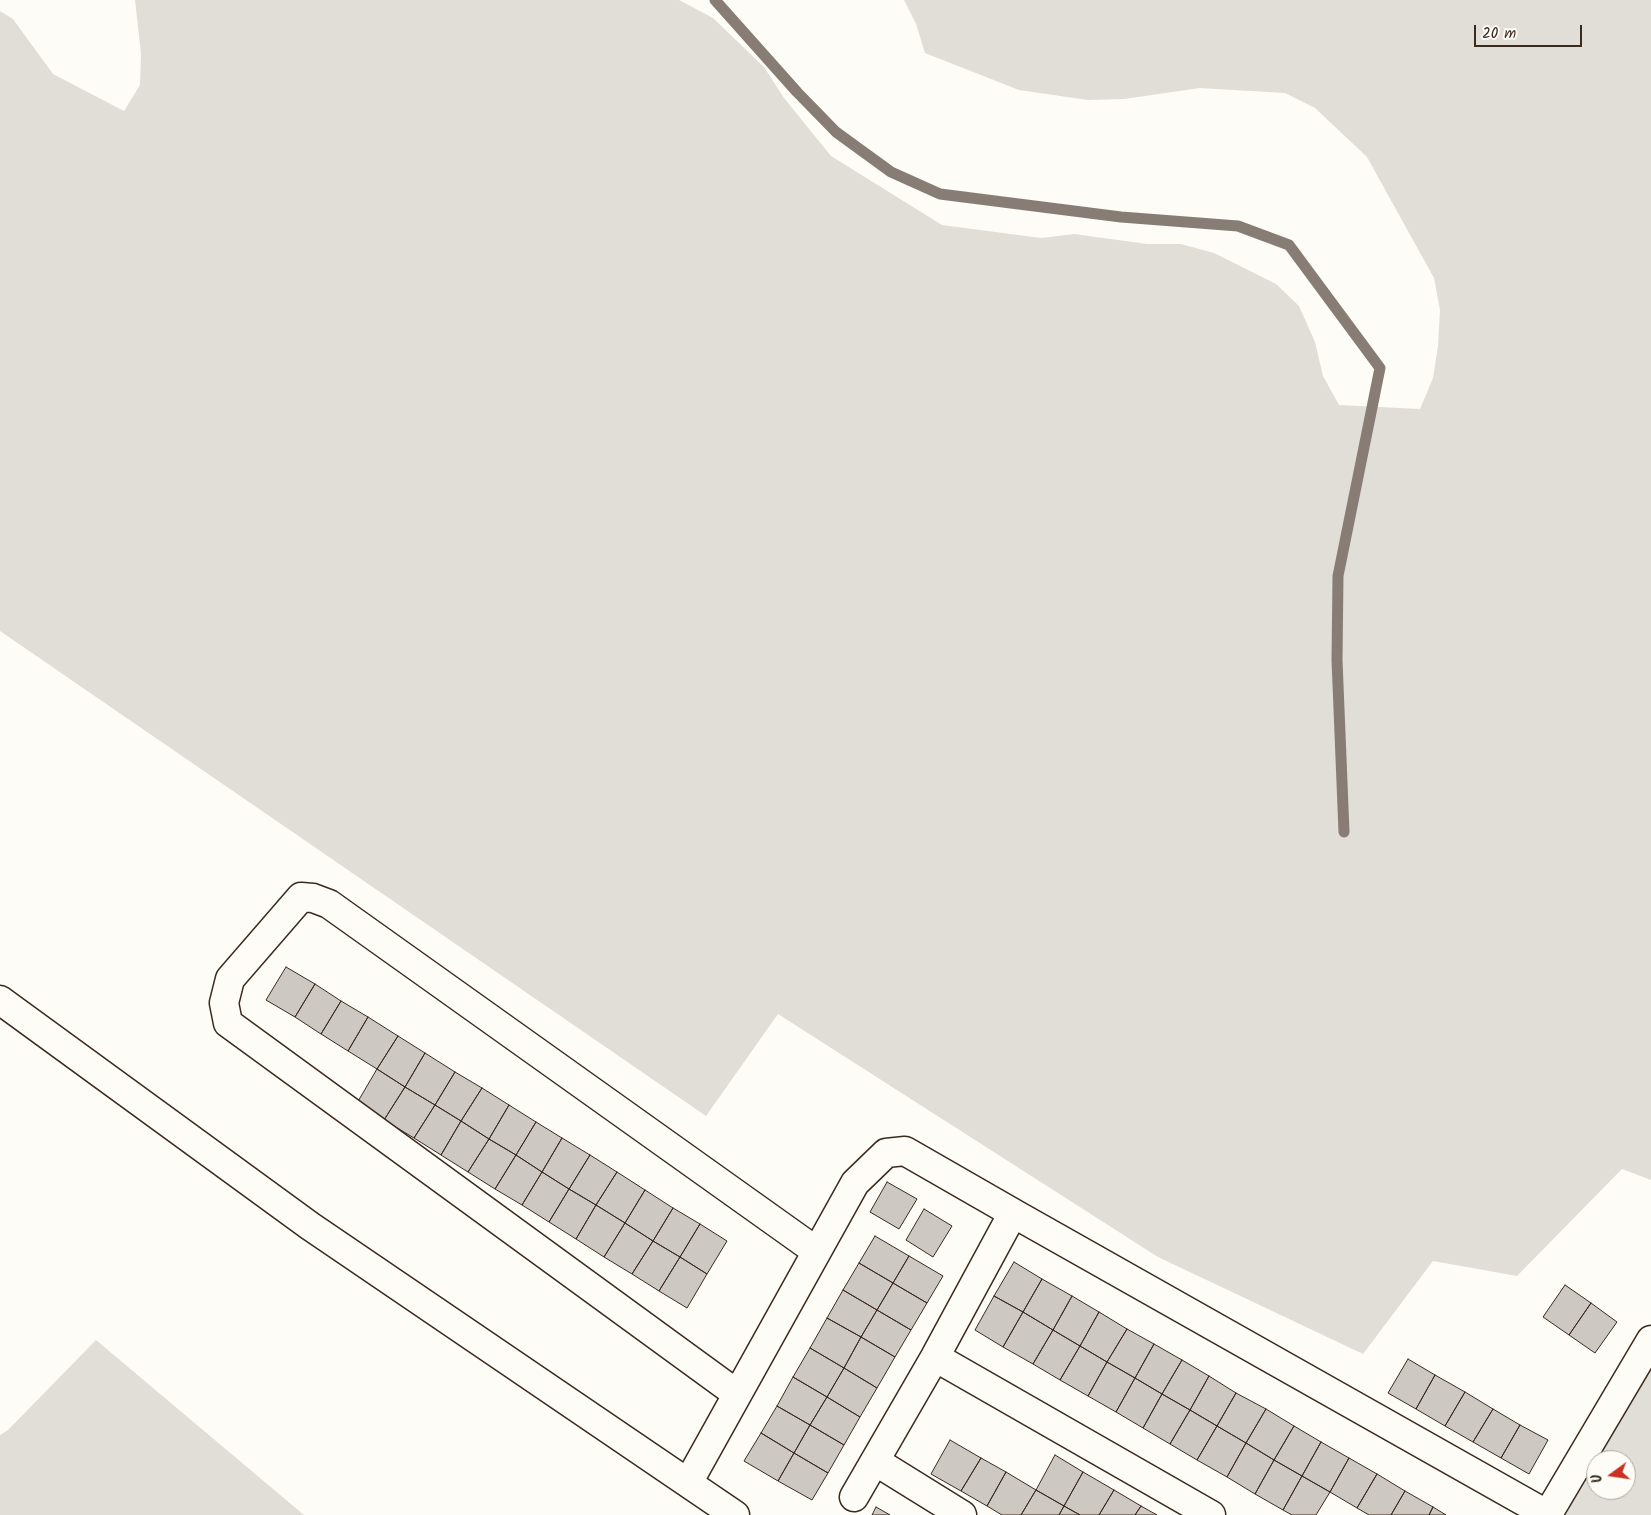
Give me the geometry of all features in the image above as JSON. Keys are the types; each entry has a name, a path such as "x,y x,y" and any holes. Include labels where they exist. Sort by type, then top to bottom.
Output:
{"street":[{"path":"737,1394 228,1023 224,1003 230,979 301,897 313,898 329,904 816,1251"},
{"path":"0,1000 310,1226 735,1515"},
{"path":"688,1483 854,1183 886,1153 905,1151 1548,1515 1651,1340"},
{"path":"854,1497 935,1357 1013,1213"},
{"path":"935,1357 1211,1515"},
{"path":"875,1461 962,1515"}],"shaded area":[{"path":"135,0 679,0 713,18 764,67 784,98 831,156 942,225 1041,238 1074,234 1147,244 1181,244 1214,253 1276,284 1299,306 1315,342 1323,376 1339,405 1420,409 1433,378 1438,346 1440,310 1434,278 1367,157 1315,108 1285,93 1200,88 1124,99 1088,100 1019,90 925,53 916,24 904,0 1651,0 1651,1180 1622,1169 1517,1276 1433,1261 1363,1354 1158,1257 778,1014 706,1116 0,631 0,11 13,19 53,74 124,111 140,85 141,54"},
{"path":"96,1340 304,1515 0,1515 0,1435 8,1430"},
{"path":"1651,1348 1651,1515 1560,1515 1586,1467 1586,1500 1636,1500 1636,1450 1595,1450"}],"building":[{"path":"286,967 315,984 295,1017 266,1000"},
{"path":"315,984 341,1001 321,1034 295,1017"},
{"path":"341,1001 368,1017 348,1051 321,1034"},
{"path":"368,1017 398,1036 377,1069 348,1051"},
{"path":"398,1036 425,1053 405,1087 377,1069"},
{"path":"425,1053 455,1072 435,1105 405,1087"},
{"path":"377,1069 405,1087 384,1120 357,1103"},
{"path":"455,1072 482,1088 461,1121 435,1105"},
{"path":"405,1087 435,1105 414,1138 384,1120"},
{"path":"482,1088 509,1105 489,1139 461,1121"},
{"path":"435,1105 461,1121 441,1155 414,1138"},
{"path":"509,1105 536,1122 516,1155 489,1139"},
{"path":"461,1121 489,1139 468,1172 441,1155"},
{"path":"536,1122 562,1138 542,1172 516,1155"},
{"path":"562,1138 590,1155 569,1189 542,1172"},
{"path":"489,1139 516,1155 495,1189 468,1172"},
{"path":"516,1155 542,1172 522,1205 495,1189"},
{"path":"590,1155 617,1172 596,1205 569,1189"},
{"path":"542,1172 569,1189 549,1222 522,1205"},
{"path":"617,1172 645,1190 625,1223 596,1205"},
{"path":"887,1182 917,1199 899,1229 870,1212"},
{"path":"569,1189 596,1205 576,1239 549,1222"},
{"path":"645,1190 673,1208 653,1241 625,1223"},
{"path":"596,1205 625,1223 604,1257 576,1239"},
{"path":"673,1208 700,1224 680,1257 653,1241"},
{"path":"924,1209 952,1226 933,1257 906,1240"},
{"path":"625,1223 653,1241 632,1274 604,1257"},
{"path":"700,1224 727,1241 707,1274 680,1257"},
{"path":"875,1236 909,1256 893,1283 859,1263"},
{"path":"653,1241 680,1257 659,1291 632,1274"},
{"path":"909,1256 943,1276 927,1303 893,1283"},
{"path":"680,1257 707,1274 687,1308 659,1291"},
{"path":"1014,1262 1042,1279 1023,1312 994,1296"},
{"path":"859,1263 893,1283 877,1310 843,1290"},
{"path":"1042,1279 1072,1296 1053,1330 1023,1312"},
{"path":"893,1283 927,1303 911,1330 877,1310"},
{"path":"1565,1285 1591,1303 1569,1335 1543,1317"},
{"path":"843,1290 877,1310 861,1337 827,1318"},
{"path":"994,1296 1023,1312 1003,1347 975,1330"},
{"path":"1072,1296 1099,1312 1080,1346 1053,1330"},
{"path":"1591,1303 1617,1322 1595,1353 1569,1335"},
{"path":"877,1310 911,1330 895,1357 861,1337"},
{"path":"1023,1312 1053,1330 1033,1364 1003,1347"},
{"path":"1099,1312 1127,1329 1107,1362 1080,1346"},
{"path":"827,1318 861,1337 844,1368 810,1348"},
{"path":"1127,1329 1154,1344 1135,1378 1107,1362"},
{"path":"1053,1330 1080,1346 1060,1380 1033,1364"},
{"path":"861,1337 895,1357 877,1388 844,1368"},
{"path":"1154,1344 1182,1360 1162,1394 1135,1378"},
{"path":"1080,1346 1107,1362 1088,1396 1060,1380"},
{"path":"810,1348 844,1368 827,1397 793,1377"},
{"path":"1408,1359 1435,1375 1416,1409 1388,1393"},
{"path":"1182,1360 1209,1376 1190,1410 1162,1394"},
{"path":"1107,1362 1135,1378 1116,1412 1088,1396"},
{"path":"844,1368 877,1388 860,1417 827,1397"},
{"path":"1435,1375 1465,1392 1445,1426 1416,1409"},
{"path":"1209,1376 1236,1393 1217,1426 1190,1410"},
{"path":"793,1377 827,1397 810,1425 777,1406"},
{"path":"1135,1378 1162,1394 1143,1428 1116,1412"},
{"path":"1465,1392 1493,1409 1473,1442 1445,1426"},
{"path":"1236,1393 1266,1409 1246,1443 1217,1426"},
{"path":"1162,1394 1190,1410 1170,1444 1143,1428"},
{"path":"827,1397 860,1417 844,1445 810,1425"},
{"path":"777,1406 810,1425 794,1453 761,1433"},
{"path":"1266,1409 1294,1426 1274,1460 1246,1443"},
{"path":"1493,1409 1520,1425 1501,1458 1473,1442"},
{"path":"1190,1410 1217,1426 1197,1460 1170,1444"},
{"path":"810,1425 844,1445 828,1473 794,1453"},
{"path":"1520,1425 1548,1440 1529,1474 1501,1458"},
{"path":"1217,1426 1246,1443 1227,1477 1197,1460"},
{"path":"1294,1426 1321,1442 1302,1476 1274,1460"},
{"path":"761,1433 794,1453 778,1481 744,1461"},
{"path":"950,1440 981,1458 961,1491 931,1474"},
{"path":"1321,1442 1349,1458 1330,1492 1302,1476"},
{"path":"1246,1443 1274,1460 1255,1494 1227,1477"},
{"path":"794,1453 828,1473 812,1500 778,1481"},
{"path":"1055,1455 1083,1472 1064,1506 1036,1490"},
{"path":"981,1458 1006,1472 987,1506 961,1491"},
{"path":"1349,1458 1377,1474 1357,1508 1330,1492"},
{"path":"1274,1460 1302,1476 1283,1510 1255,1494"},
{"path":"1006,1472 1036,1490 1021,1515 1002,1515 987,1506"},
{"path":"1083,1472 1114,1490 1099,1515 1080,1515 1064,1506"},
{"path":"1377,1474 1405,1491 1391,1515 1369,1515 1357,1508"},
{"path":"1302,1476 1330,1492 1316,1515 1292,1515 1283,1510"},
{"path":"1036,1490 1064,1506 1059,1515 1021,1515"},
{"path":"1114,1490 1141,1506 1135,1515 1099,1515"},
{"path":"1405,1491 1433,1507 1429,1515 1391,1515"},
{"path":"1064,1506 1080,1515 1059,1515"},
{"path":"1141,1506 1157,1515 1135,1515"},
{"path":"876,1507 890,1515 872,1515"},
{"path":"1433,1507 1446,1515 1429,1515"}],"waterway":[{"path":"715,0 797,92 836,132 891,172 940,194 1121,217 1238,226 1289,245 1380,368 1338,576 1337,660 1344,832"}]}
